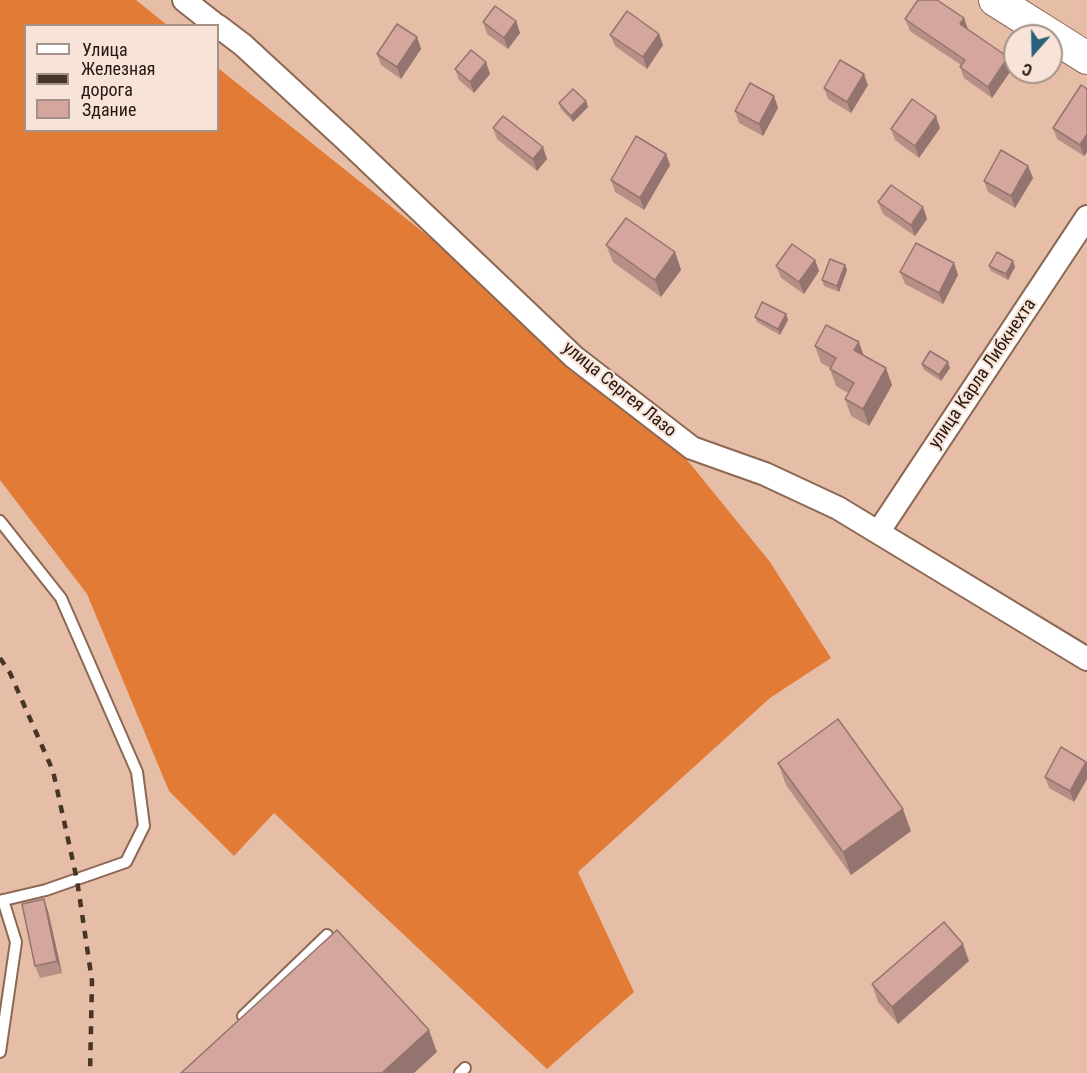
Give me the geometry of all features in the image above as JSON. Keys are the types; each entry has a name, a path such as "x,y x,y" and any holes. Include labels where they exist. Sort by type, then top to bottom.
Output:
{"main road":[{"path":"995,0 1087,58"}],"street":[{"name":"улица Сергея Лазо","path":"184,0 214,24"},
{"name":"улица Сергея Лазо","path":"219,27 243,45 338,132 574,357 692,448 765,474 838,508 1087,659"},
{"name":"улица Карла Либкнехта","path":"879,531 1087,217"}],"lane":[{"path":"0,521 61,598 137,772 144,826 126,862 56,887 2,901 16,942 0,1052"},
{"path":"235,1024 327,935"}],"shaded area":[{"path":"0,0 136,0 166,24 24,24 24,132 219,132 219,69 649,413 770,562 831,658 770,698 578,872 634,992 547,1069 274,813 234,856 169,791 87,594 0,480"}],"building":[{"path":"918,0 937,0 964,18 960,24 1003,54 1003,64 988,87 960,67 965,60 905,19"},
{"path":"495,6 516,21 504,38 483,22"},
{"path":"627,11 659,34 643,57 610,35"},
{"path":"397,24 417,37 397,67 377,54"},
{"path":"471,50 486,62 470,82 455,69"},
{"path":"840,60 864,74 847,102 824,88"},
{"path":"750,83 774,96 759,124 735,111"},
{"path":"1081,85 1087,89 1087,134 1080,145 1053,128"},
{"path":"573,89 586,101 571,116 559,103"},
{"path":"912,99 936,116 915,146 891,129"},
{"path":"503,116 543,147 533,159 493,128"},
{"path":"636,136 666,154 640,198 611,180"},
{"path":"1001,150 1028,166 1011,196 984,181"},
{"path":"891,185 923,207 911,225 878,202"},
{"path":"626,218 675,252 655,280 606,245"},
{"path":"916,243 954,263 939,293 900,272"},
{"path":"792,244 815,260 799,282 776,266"},
{"path":"997,252 1013,261 1006,274 989,266"},
{"path":"830,259 845,265 837,286 822,280"},
{"path":"762,302 786,314 778,329 755,317"},
{"path":"826,325 859,342 854,350 886,368 863,409 845,399 854,383 830,369 836,358 815,346"},
{"path":"930,351 948,362 939,375 922,364"},
{"path":"838,719 903,809 843,852 778,763"},
{"path":"1061,747 1086,762 1070,791 1045,777"},
{"path":"44,899 57,961 35,966 22,904"},
{"path":"944,922 963,944 892,1007 872,984"},
{"path":"337,930 429,1030 382,1073 181,1073"}],"railway":[{"path":"0,658 10,673 53,771 77,880 92,981 90,1073"}]}
